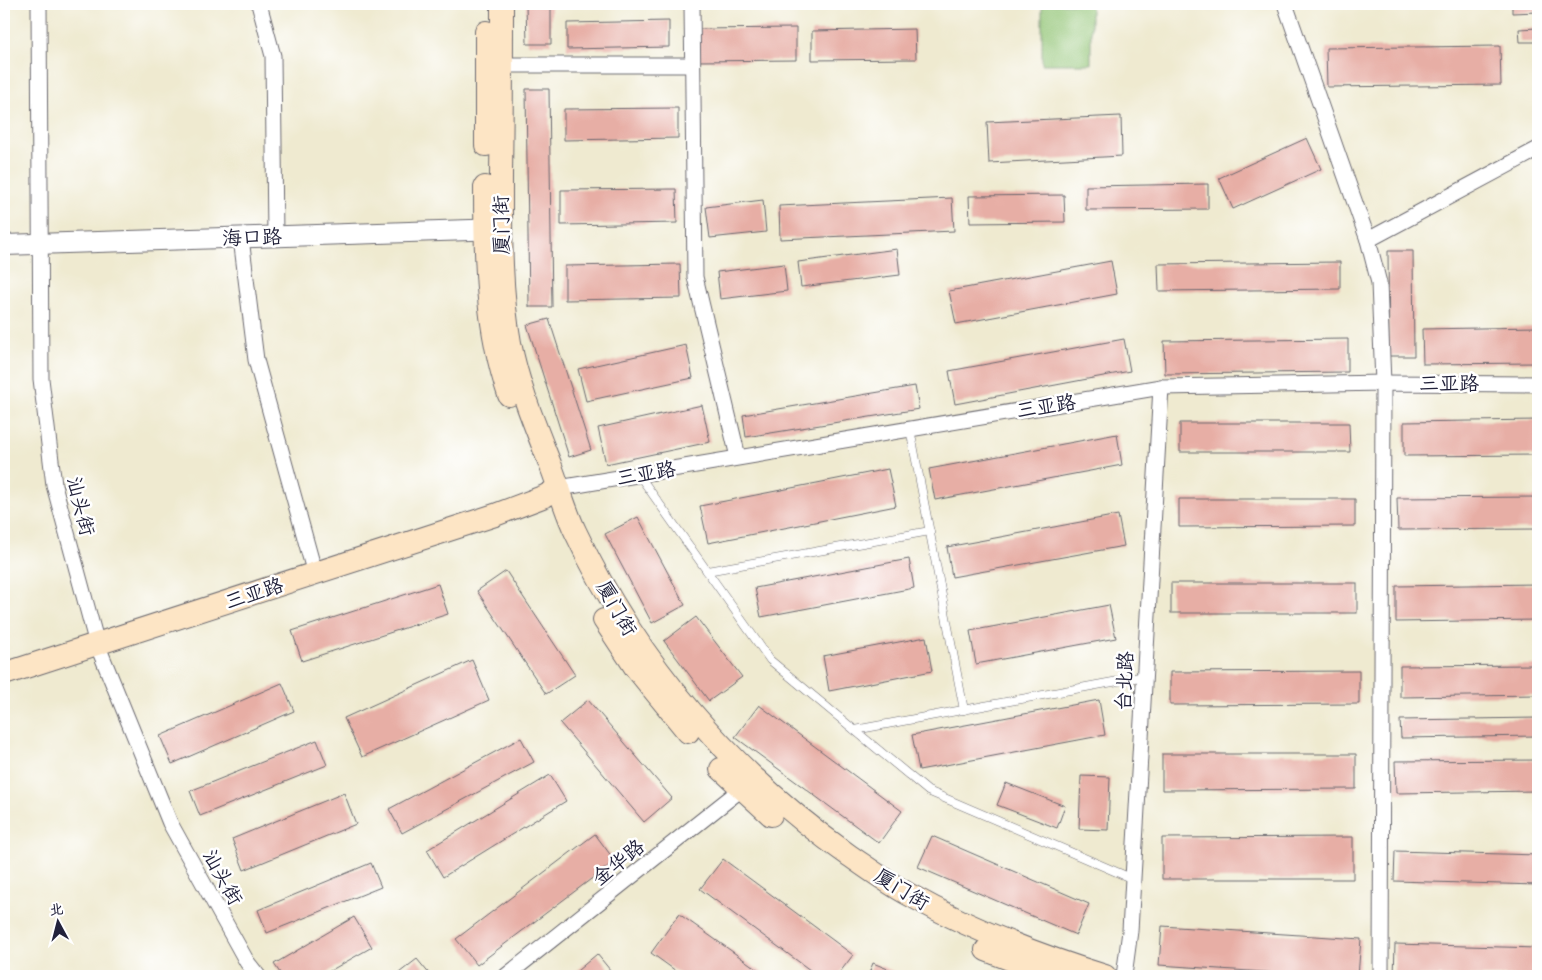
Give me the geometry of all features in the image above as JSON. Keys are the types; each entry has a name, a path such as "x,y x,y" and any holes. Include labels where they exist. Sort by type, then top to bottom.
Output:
{"main road":[{"name":"厦门街","path":"486,4 494,65"},
{"name":"厦门街","path":"502,4 494,65 493,229 511,346 549,491 575,532 621,618 648,658 748,784 803,842 896,906 981,948 1053,976"},
{"name":"三亚路","path":"4,660 95,637 549,491"},
{"name":"三亚路","path":"4,674 95,637"},
{"name":"厦门街","path":"748,784 904,892 987,933 1035,953 1105,976"}],"street":[{"name":"汕头街","path":"38,4 41,379 54,485 95,637 170,823 247,962 258,976"},
{"path":"259,4 273,56 275,236"},
{"path":"692,4 695,277 738,457"},
{"path":"1285,4 1368,240 1379,283 1382,382 1381,976"},
{"path":"494,65 692,65"},
{"path":"1368,240 1538,149"},
{"name":"海口路","path":"4,245 493,229"},
{"path":"241,238 256,360 312,566"},
{"name":"三亚路","path":"549,491 638,474 1160,387 1382,382 1538,384"},
{"name":"台北路","path":"1124,976 1130,931 1160,387"},
{"name":"金华路","path":"506,976 748,784"}],"lane":[{"path":"910,429 964,710"},
{"path":"638,474 770,660 928,791 1133,879"},
{"path":"707,571 930,531"},
{"path":"855,730 1145,676"}],"green space":[{"path":"1042,4 1091,4 1091,64 1042,64"}],"building":[{"path":"526,4 551,4 551,44 527,44"},
{"path":"1512,4 1538,4 1538,12 1512,13"},
{"path":"669,21 669,47 567,49 567,23"},
{"path":"796,28 796,60 697,61 696,29"},
{"path":"1538,28 1538,42 1520,42 1519,29"},
{"path":"915,29 916,59 812,60 812,31"},
{"path":"1500,46 1501,85 1327,87 1326,48"},
{"path":"526,89 549,89 552,307 529,307"},
{"path":"678,108 678,138 564,140 564,109"},
{"path":"1121,116 1122,156 989,163 987,122"},
{"path":"1307,138 1321,169 1233,209 1219,178"},
{"path":"1208,184 1208,209 1086,210 1086,186"},
{"path":"676,189 677,223 561,225 561,190"},
{"path":"1064,195 1065,222 970,223 969,196"},
{"path":"952,198 954,231 780,239 779,206"},
{"path":"763,200 766,232 710,238 706,207"},
{"path":"897,249 900,275 801,287 798,262"},
{"path":"1388,251 1413,251 1414,356 1389,356"},
{"path":"1111,261 1117,294 956,324 949,291"},
{"path":"1340,262 1340,289 1159,291 1158,264"},
{"path":"680,264 681,298 565,300 565,266"},
{"path":"784,264 787,291 720,299 717,272"},
{"path":"549,319 591,450 569,457 527,325"},
{"path":"1538,327 1538,363 1423,364 1422,329"},
{"path":"1124,339 1130,371 955,404 949,371"},
{"path":"1348,339 1348,372 1165,374 1164,341"},
{"path":"686,345 693,378 586,401 578,369"},
{"path":"915,386 919,409 746,437 743,415"},
{"path":"702,405 710,442 606,464 598,428"},
{"path":"1538,420 1538,455 1404,456 1404,422"},
{"path":"1180,423 1349,423 1350,452 1180,452"},
{"path":"1117,434 1122,465 935,500 929,469"},
{"path":"888,469 896,506 708,543 700,506"},
{"path":"1538,497 1538,529 1398,530 1397,498"},
{"path":"1179,499 1355,499 1355,526 1179,527"},
{"path":"1118,515 1124,546 952,577 947,547"},
{"path":"638,517 685,605 652,623 605,534"},
{"path":"909,559 914,588 761,617 755,588"},
{"path":"506,571 575,675 546,694 477,591"},
{"path":"1171,583 1357,583 1357,613 1171,613"},
{"path":"438,584 448,614 302,661 292,631"},
{"path":"1538,584 1538,620 1396,622 1396,586"},
{"path":"1109,605 1116,638 976,664 970,631"},
{"path":"696,617 742,677 709,701 664,641"},
{"path":"926,637 932,671 829,691 823,656"},
{"path":"472,660 489,700 362,757 344,718"},
{"path":"1538,665 1538,695 1400,697 1400,666"},
{"path":"1359,671 1359,704 1170,705 1170,672"},
{"path":"282,683 294,711 172,764 160,736"},
{"path":"588,700 672,798 644,822 560,723"},
{"path":"1099,700 1105,735 919,770 912,735"},
{"path":"759,705 902,811 879,843 735,737"},
{"path":"1538,718 1538,736 1401,738 1400,720"},
{"path":"521,738 534,762 402,833 389,809"},
{"path":"317,740 327,765 200,816 190,791"},
{"path":"1162,754 1356,754 1356,789 1162,790"},
{"path":"1538,760 1538,791 1396,793 1395,761"},
{"path":"550,775 566,801 443,877 427,850"},
{"path":"1081,776 1110,777 1108,830 1079,829"},
{"path":"1006,783 1065,806 1057,828 997,805"},
{"path":"344,793 356,824 244,870 232,839"},
{"path":"595,834 615,861 477,965 456,939"},
{"path":"932,836 1089,904 1076,935 918,867"},
{"path":"1353,837 1353,879 1162,879 1162,838"},
{"path":"1395,851 1538,855 1538,885 1394,881"},
{"path":"723,859 853,955 837,976 818,976 700,889"},
{"path":"371,863 381,887 267,933 258,910"},
{"path":"679,914 767,976 683,976 651,953"},
{"path":"354,917 372,947 321,976 282,976 274,964"},
{"path":"1162,926 1361,939 1358,976 1324,976 1159,965"},
{"path":"1395,944 1538,948 1538,976 1394,976"},
{"path":"597,954 615,976 571,976"},
{"path":"417,959 431,976 395,976"},
{"path":"873,963 905,976 868,976"}]}
